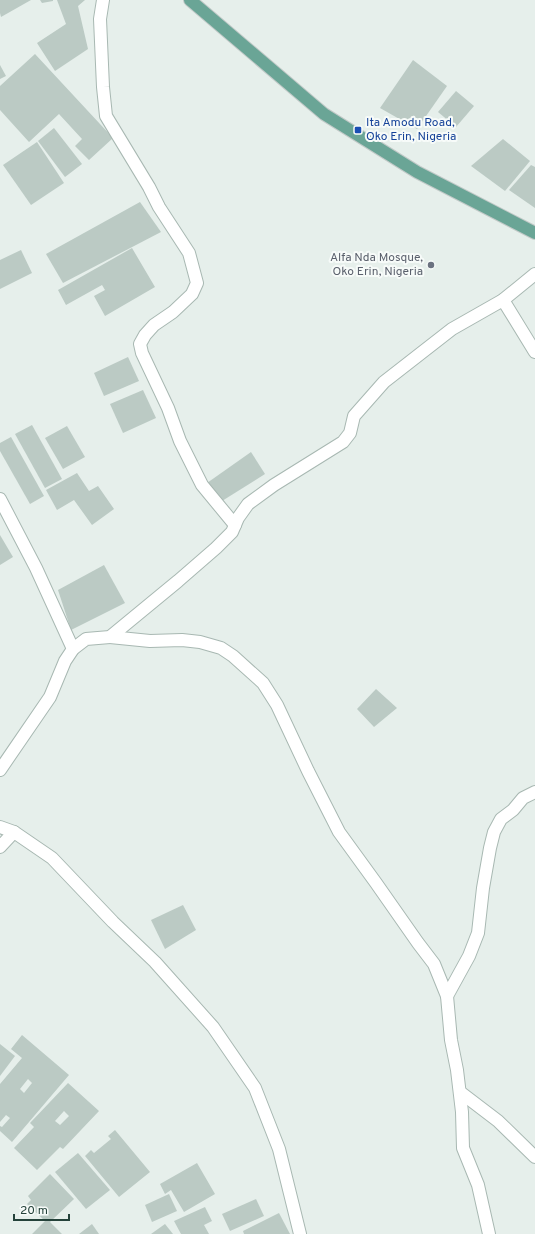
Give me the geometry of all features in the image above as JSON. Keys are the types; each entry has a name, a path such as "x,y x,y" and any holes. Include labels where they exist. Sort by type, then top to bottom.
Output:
{"main road":[{"path":"190,0 324,114 417,172 535,233"}],"street":[{"path":"103,0 100,19 103,87 106,116 149,187 159,207 189,253 197,283 192,294 173,312 154,325 145,335 140,344 142,353 168,408 180,441 202,485 235,525"},
{"path":"202,0 205,12"},
{"path":"110,637 216,548 232,532 238,518 248,504 274,485 344,442 350,433 354,416 384,382 452,329 503,300 535,274"},
{"path":"503,300 535,352"},
{"path":"0,499 36,568 73,649"},
{"path":"0,770 50,697 65,661 73,649 86,639 110,637 150,641 182,640 207,644 221,648 233,656 263,683 277,705 339,832 434,964 447,996 451,1040 460,1092 464,1148 478,1185 489,1234"},
{"path":"447,996 469,956 478,933 483,888 494,832 501,819 513,810 524,798 535,792"},
{"path":"0,827 14,832 52,858 155,962 213,1027 255,1088 279,1148 300,1234"},
{"path":"0,847 14,832"},
{"path":"460,1092 498,1121 535,1158"}],"building":[{"path":"0,0 31,0 1,17"},
{"path":"40,0 53,0 53,1 42,3"},
{"path":"57,0 85,0 78,6 88,49 55,71 37,43 66,24"},
{"path":"35,54 113,138 89,160 75,146 82,139 59,114 29,142 0,110 0,86"},
{"path":"413,60 447,86 417,129 380,108"},
{"path":"0,65 6,76 0,79"},
{"path":"456,91 474,106 456,127 438,112"},
{"path":"54,128 82,164 65,177 38,141"},
{"path":"503,139 530,161 505,191 471,166"},
{"path":"37,142 64,183 31,205 3,165"},
{"path":"531,165 535,167 535,208 509,190"},
{"path":"140,202 161,232 63,283 46,254"},
{"path":"132,248 155,287 105,316 94,296 105,290 102,285 66,305 58,290"},
{"path":"21,250 32,273 0,289 0,260"},
{"path":"128,357 139,381 104,396 94,373"},
{"path":"143,390 156,418 123,433 110,404"},
{"path":"32,425 62,479 45,488 15,434"},
{"path":"67,426 85,457 63,469 45,438"},
{"path":"11,437 44,496 30,504 0,451 0,443"},
{"path":"251,452 265,474 222,501 207,483"},
{"path":"77,473 89,491 98,486 114,509 92,525 74,500 57,510 46,490"},
{"path":"0,535 13,557 0,565"},
{"path":"104,565 125,603 71,630 58,590"},
{"path":"376,689 397,708 374,727 357,709"},
{"path":"183,905 196,930 165,949 151,920"},
{"path":"22,1035 69,1075 12,1142 0,1131 0,1126 2,1127 10,1118 6,1115 0,1122 0,1084 22,1058 11,1049","holes":["28,1079 32,1083 24,1093 20,1089"]},
{"path":"0,1044 15,1056 0,1076"},
{"path":"68,1083 99,1111 63,1149 60,1147 37,1170 14,1148 34,1127 30,1123","holes":["64,1111 69,1116 60,1125 55,1121"]},
{"path":"115,1130 150,1172 119,1197 85,1156 91,1150 94,1153 111,1139 108,1136"},
{"path":"78,1153 110,1190 86,1209 55,1172"},
{"path":"197,1163 215,1194 184,1212 171,1190 165,1194 160,1184"},
{"path":"50,1174 74,1199 50,1222 62,1234 32,1234 45,1221 27,1204 31,1200 28,1196"},
{"path":"169,1194 177,1211 152,1222 145,1205"},
{"path":"256,1199 264,1216 230,1231 222,1214"},
{"path":"205,1207 212,1221 204,1225 209,1234 181,1234 174,1221"},
{"path":"279,1213 290,1234 244,1234 243,1231"},
{"path":"92,1224 99,1234 79,1234"},
{"path":"165,1224 173,1234 151,1234"}],"place":[{"name":"Ita Amodu Road, Oko Erin, Nigeria","path":"358,130"},
{"name":"Alfa Nda Mosque, Oko Erin, Nigeria","path":"431,265"}]}
